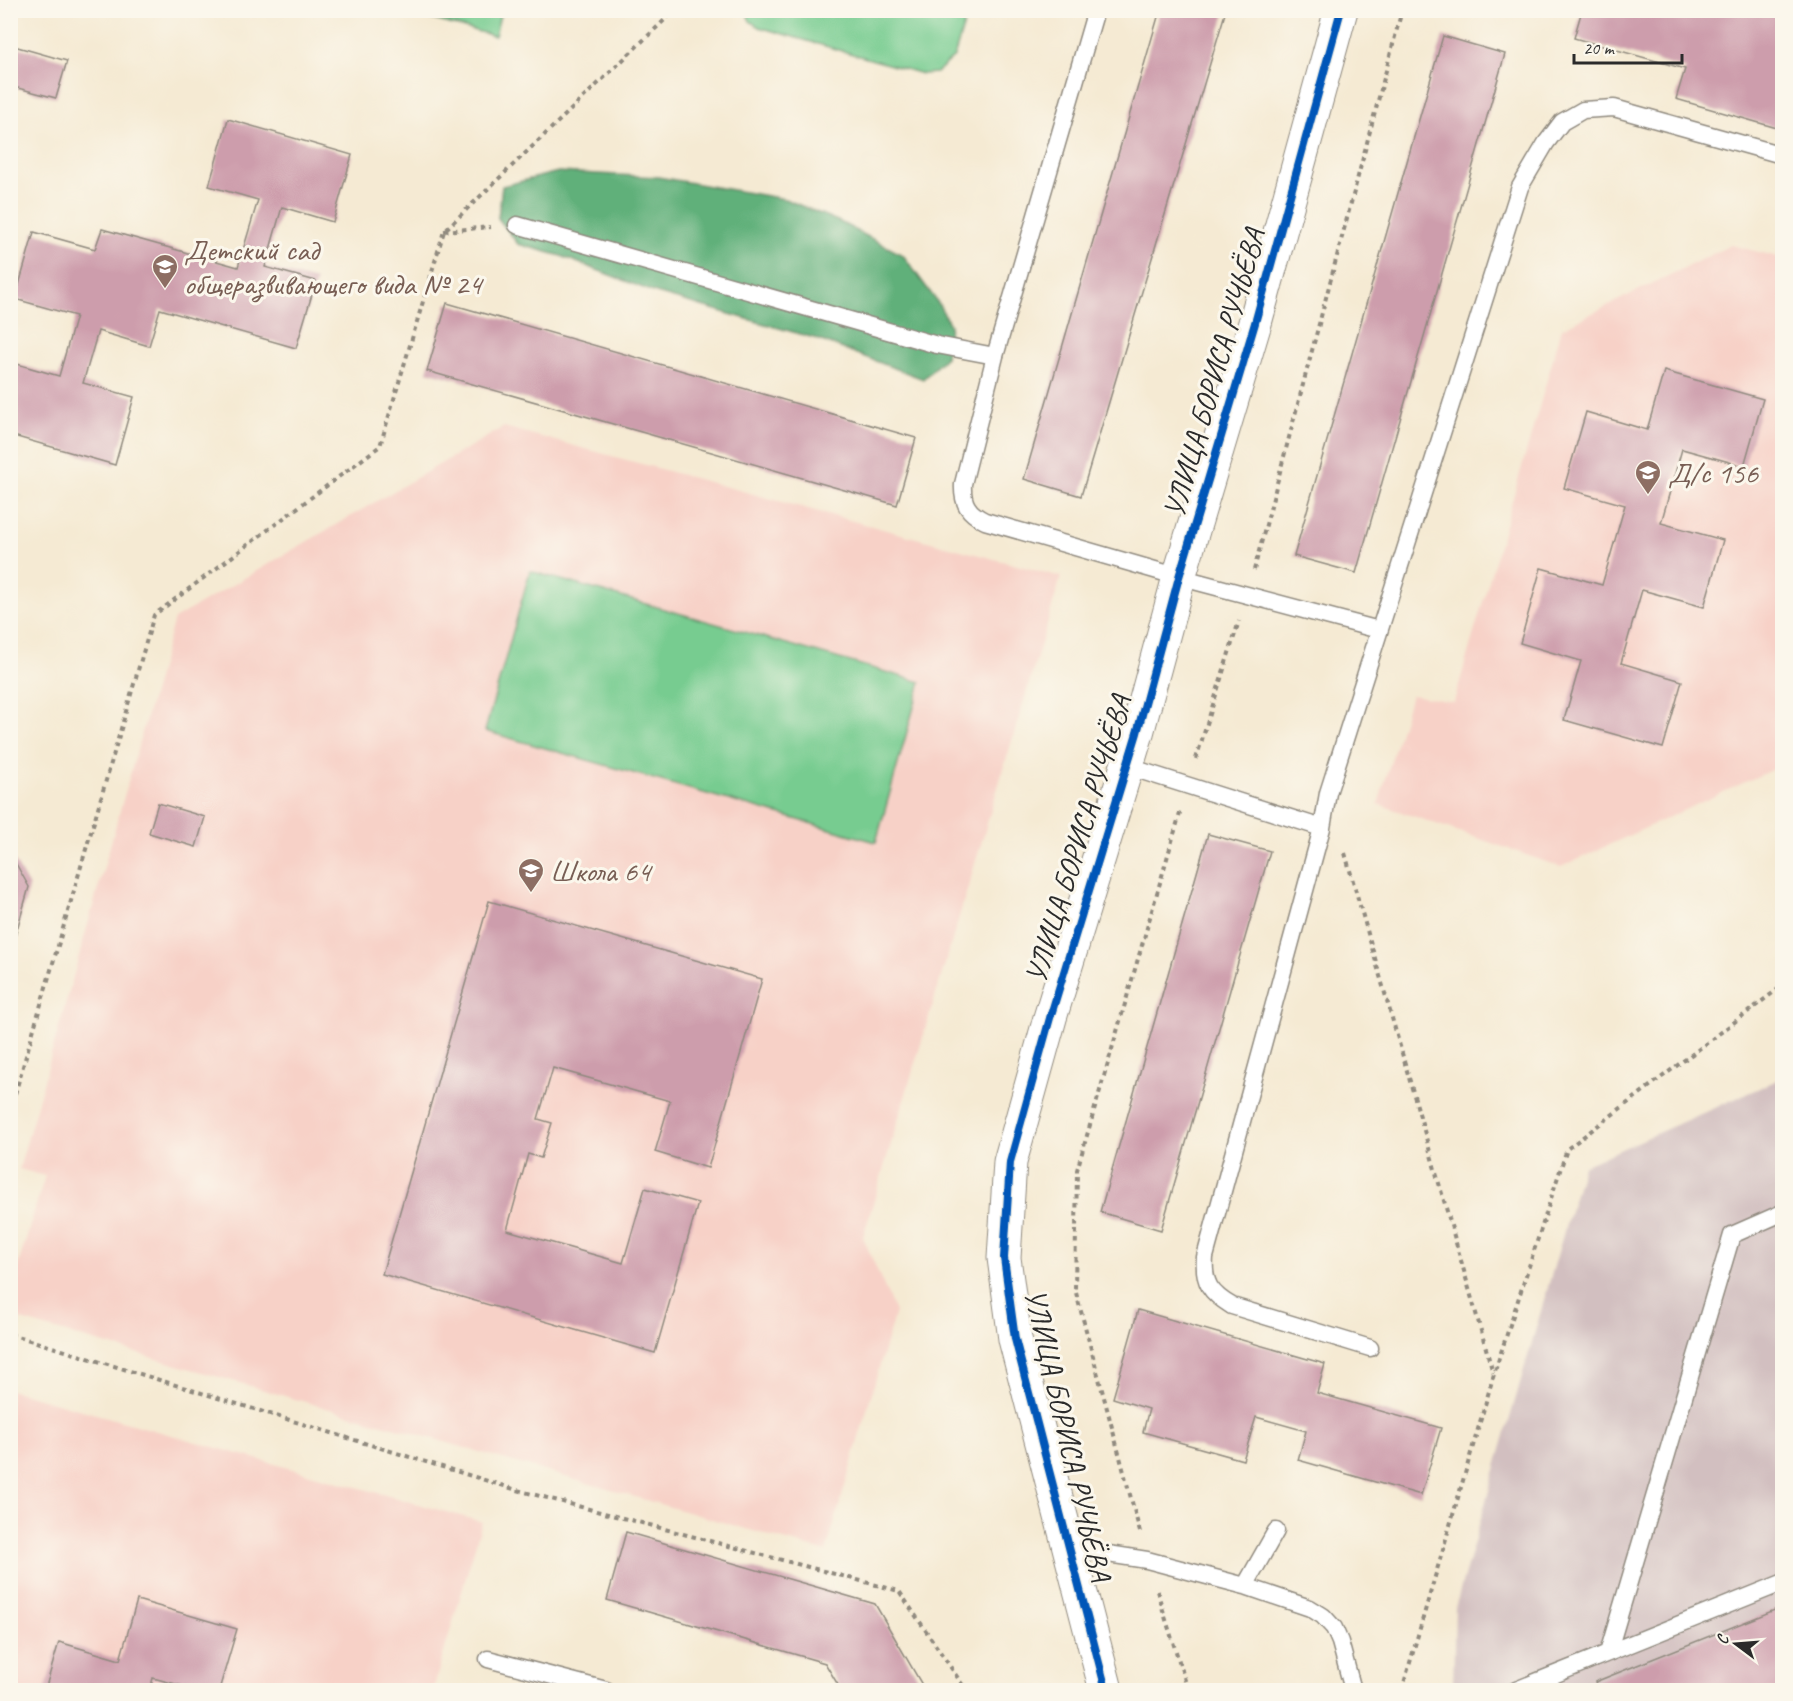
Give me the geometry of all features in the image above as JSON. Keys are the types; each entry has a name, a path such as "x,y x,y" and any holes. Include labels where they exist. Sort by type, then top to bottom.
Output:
{"street":[{"name":"УЛИЦА БОРИСА РУЧЬЁВА","path":"1106,1690 1015,1339 1005,1258 1010,1162 1050,1018 1137,733 1179,577 1251,334 1341,10"}],"lane":[{"path":"1096,10 995,356 963,484 966,507 974,516 985,522 1379,630"},
{"path":"1370,1348 1232,1306 1219,1298 1209,1287 1204,1272 1205,1257 1322,828 1328,793 1520,187 1546,143 1562,122 1583,110 1614,108 1782,155"},
{"path":"517,225 937,345 995,356"},
{"path":"1126,766 1322,828"},
{"path":"1608,1653 1732,1235 1782,1213"},
{"path":"1245,1586 1276,1531"},
{"path":"1069,1548 1148,1560 1245,1586 1310,1608 1323,1616 1334,1628 1353,1690"},
{"path":"1515,1690 1782,1583"},
{"path":"488,1659 606,1690"}],"path":[{"path":"10,1111 154,615 380,446 444,231 675,10"},
{"path":"1188,1690 1148,1560 1075,1289 1077,1170 1188,785 1247,595 1402,10"},
{"path":"444,231 517,225"},
{"path":"1344,850 1494,1374"},
{"path":"1402,1690 1494,1374 1567,1149 1782,986"},
{"path":"10,1334 517,1490 898,1591 966,1690"}],"shaded area":[{"name":"Д/с 156","path":"1731,245 1782,258 1782,765 1561,867 1378,804 1411,695 1454,702 1562,328"},
{"name":"Школа 64","path":"504,427 1061,577 863,1237 895,1312 826,1552 11,1317 10,1292 45,1176 19,1169 174,619"},
{"path":"1782,1078 1782,1690 1453,1690 1455,1608 1583,1166"},
{"path":"10,1390 482,1522 433,1690 11,1690"}],"green space":[{"path":"968,10 954,57 936,73 922,74 759,27 750,21 746,11"},
{"path":"401,11 501,11 495,36"},
{"path":"558,172 658,177 785,199 840,222 903,255 938,303 950,325 946,357 923,379 814,338 656,293 561,256 518,244 498,218 502,186"},
{"path":"530,571 921,682 876,842 485,731"}],"building":[{"path":"1160,10 1226,10 1081,496 1024,479"},
{"path":"1582,10 1782,10 1782,110 1777,128 1676,99 1685,69 1574,38"},
{"path":"1443,36 1505,54 1356,573 1294,556"},
{"path":"14,46 67,61 56,98 10,86 10,58"},
{"name":"Детский сад общеразвивающего вида № 24","path":"228,119 352,155 333,222 282,207 265,267 316,281 296,348 160,309 149,346 98,331 83,383 134,397 115,465 10,435 10,362 59,376 76,316 15,299 34,232 95,249 102,229 238,267 258,200 209,186"},
{"path":"447,303 916,438 897,505 427,371"},
{"path":"1664,371 1763,399 1744,466 1682,449 1661,523 1723,540 1704,607 1642,590 1621,663 1682,681 1663,748 1564,720 1581,661 1520,643 1541,568 1602,585 1625,505 1564,488 1586,412 1647,430"},
{"path":"158,803 205,817 196,847 149,833"},
{"path":"1208,834 1270,851 1161,1230 1100,1212"},
{"path":"10,853 29,887 11,951 10,951"},
{"path":"489,901 762,979 708,1168 655,1152 670,1101 553,1068 538,1119 552,1123 541,1158 528,1154 507,1230 623,1263 645,1188 698,1203 655,1353 382,1274"},
{"path":"1138,1310 1325,1364 1317,1393 1441,1428 1421,1495 1298,1460 1306,1431 1256,1417 1243,1460 1143,1432 1149,1409 1113,1398"},
{"path":"626,1532 875,1604 925,1690 841,1690 825,1663 607,1600"},
{"path":"137,1600 237,1629 219,1690 198,1690 153,1678 150,1690 45,1690 59,1642 120,1660"},
{"path":"1782,1607 1782,1690 1599,1690 1595,1682"}],"cycle path":[{"path":"1106,1690 1015,1339 1004,1258 1010,1162 1050,1018 1137,733 1179,577 1255,323 1341,10"}],"place":[{"name":"Детский сад общеразвивающего вида № 24","path":"165,290"},
{"name":"Д/с 156","path":"1648,496"},
{"name":"Школа 64","path":"531,894"}]}
